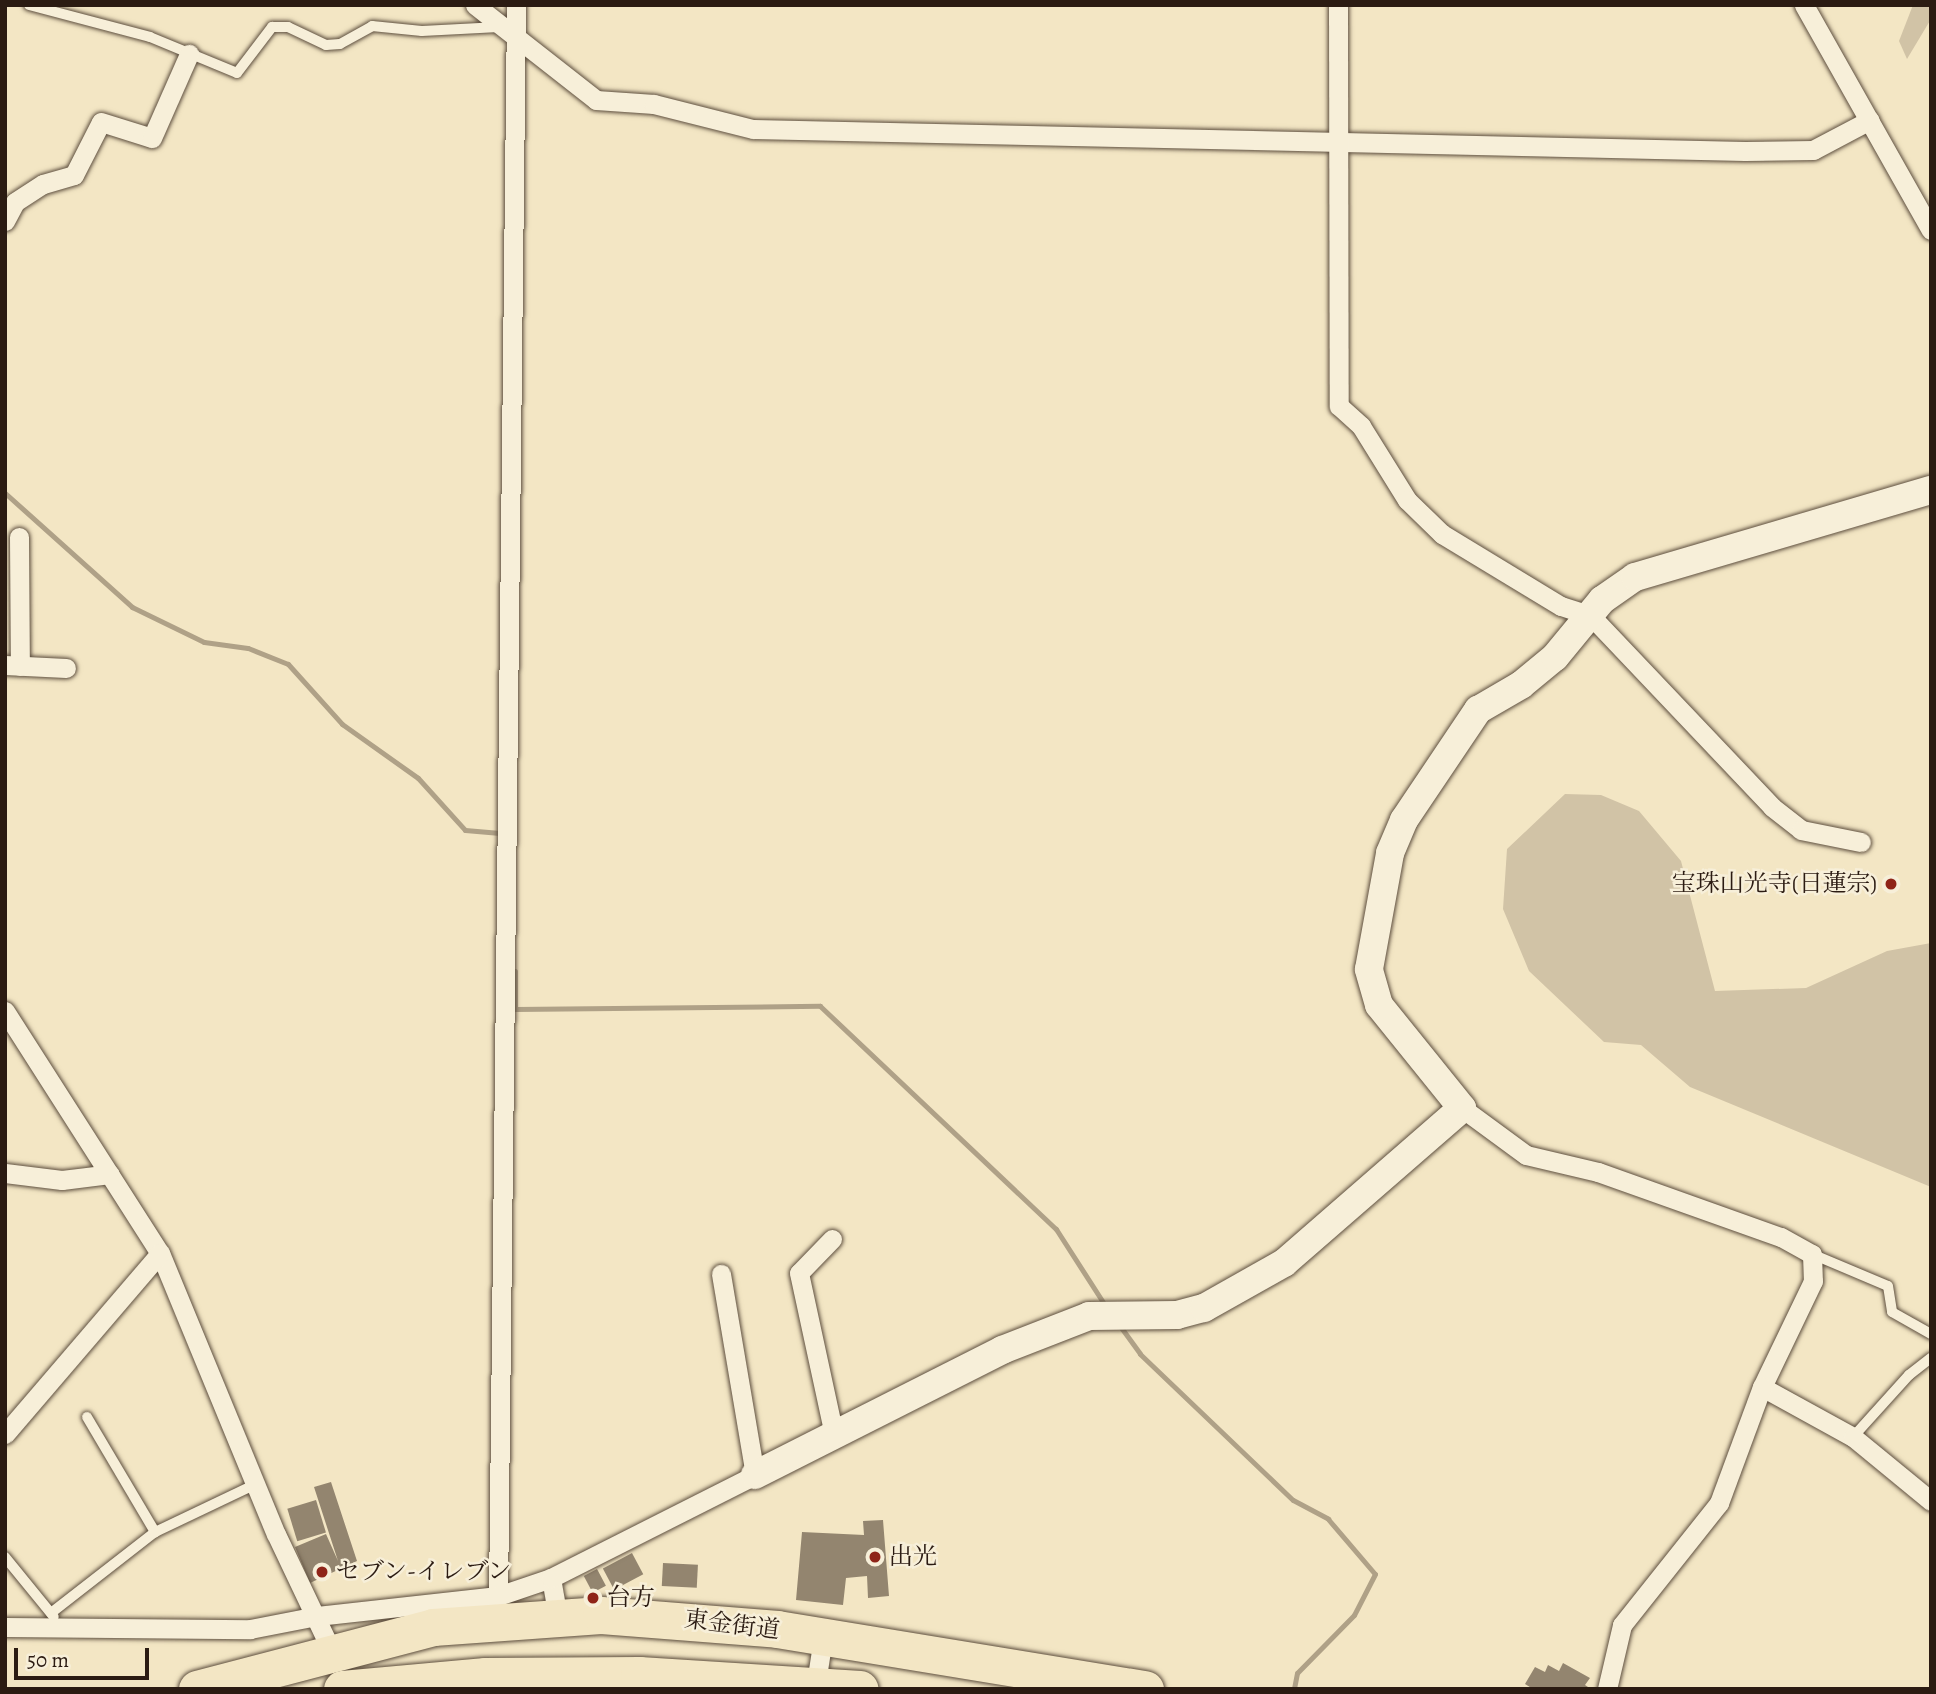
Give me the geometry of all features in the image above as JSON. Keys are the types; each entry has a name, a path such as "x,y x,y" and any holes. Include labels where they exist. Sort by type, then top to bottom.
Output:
{"highway":[{"name":"東金街道","path":"197,1689 333,1651 433,1627 558,1616 653,1616 823,1638 1145,1689"},
{"name":"東金街道","path":"345,1689 485,1676 639,1675 860,1689"}],"street":[{"path":"475,5 596,100 654,104 753,129 1338,143 1813,150 1870,120"},
{"path":"498,1595 510,30 516,5"},
{"path":"1338,5 1339,406 1361,426 1407,500 1442,534 1560,606 1591,615 1772,807 1801,830 1861,842"},
{"path":"1804,5 1931,230"},
{"path":"5,221 15,202 43,184 74,175 101,122 152,138 189,54"},
{"path":"1607,1689 1622,1625 1719,1503 1762,1387 1813,1281 1812,1254 1781,1237 1598,1172 1526,1154 1462,1108 1392,1023 1371,985 1370,970 1390,853 1422,788 1478,710 1521,685 1555,657 1602,600 1635,577 1931,491"},
{"path":"19,537 12,666 66,668"},
{"path":"5,1012 160,1254 256,1484 333,1651 345,1689"},
{"path":"5,1627 65,1631 250,1629 317,1616 498,1595 551,1578 1002,1350 1089,1316 1177,1315 1222,1301 1284,1263 1462,1108"},
{"path":"5,1173 62,1180 110,1174"},
{"path":"832,1239 799,1273 834,1435"},
{"path":"5,1433 160,1254"},
{"path":"721,1275 755,1475"},
{"path":"1762,1387 1853,1437 1931,1501"},
{"path":"551,1578 558,1616"},
{"path":"814,1686 823,1638"}],"lane":[{"path":"29,5 149,37 237,74 272,27 288,27 326,46 341,44 372,26 422,30 510,30"},
{"path":"1812,1254 1888,1286 1892,1312 1931,1334"},
{"path":"1853,1437 1909,1375 1931,1358"},
{"path":"87,1417 155,1532"},
{"path":"51,1614 155,1532 256,1484"},
{"path":"5,1557 65,1631"}],"shaded area":[{"path":"1913,5 1931,5 1931,19 1907,59 1899,41"},
{"path":"1565,794 1601,795 1639,811 1681,861 1715,991 1806,988 1887,951 1931,943 1931,1187 1690,1087 1641,1045 1604,1042 1529,971 1503,909 1507,849"}],"building":[{"path":"331,1482 357,1561 310,1583 295,1547 326,1534 338,1561 314,1487"},
{"path":"316,1500 326,1533 297,1541 287,1509"},
{"path":"883,1520 889,1596 868,1598 867,1576 846,1578 843,1605 796,1600 802,1532 864,1535 863,1521"},
{"path":"632,1553 643,1574 614,1590 603,1568"},
{"path":"663,1563 698,1565 697,1588 662,1586"},
{"path":"597,1569 606,1586 593,1593 584,1576"},
{"path":"1563,1663 1590,1678 1585,1685 1591,1689 1533,1689 1525,1684 1535,1667 1545,1672 1548,1665 1559,1671"}],"waterway":[{"path":"5,493 132,607 204,642 248,648 288,664 342,724 418,778 465,830 503,833"},
{"path":"515,971 515,1009 820,1006 1056,1229 1106,1307"},
{"path":"1120,1326 1140,1354 1293,1500 1328,1519 1375,1574 1354,1615 1297,1673 1294,1689"}],"place":[{"name":"宝珠山光寺(日蓮宗)","path":"1891,884"},
{"name":"出光","path":"875,1557"},
{"name":"セブン-イレブン","path":"322,1572"},
{"name":"台方","path":"593,1598"}]}
